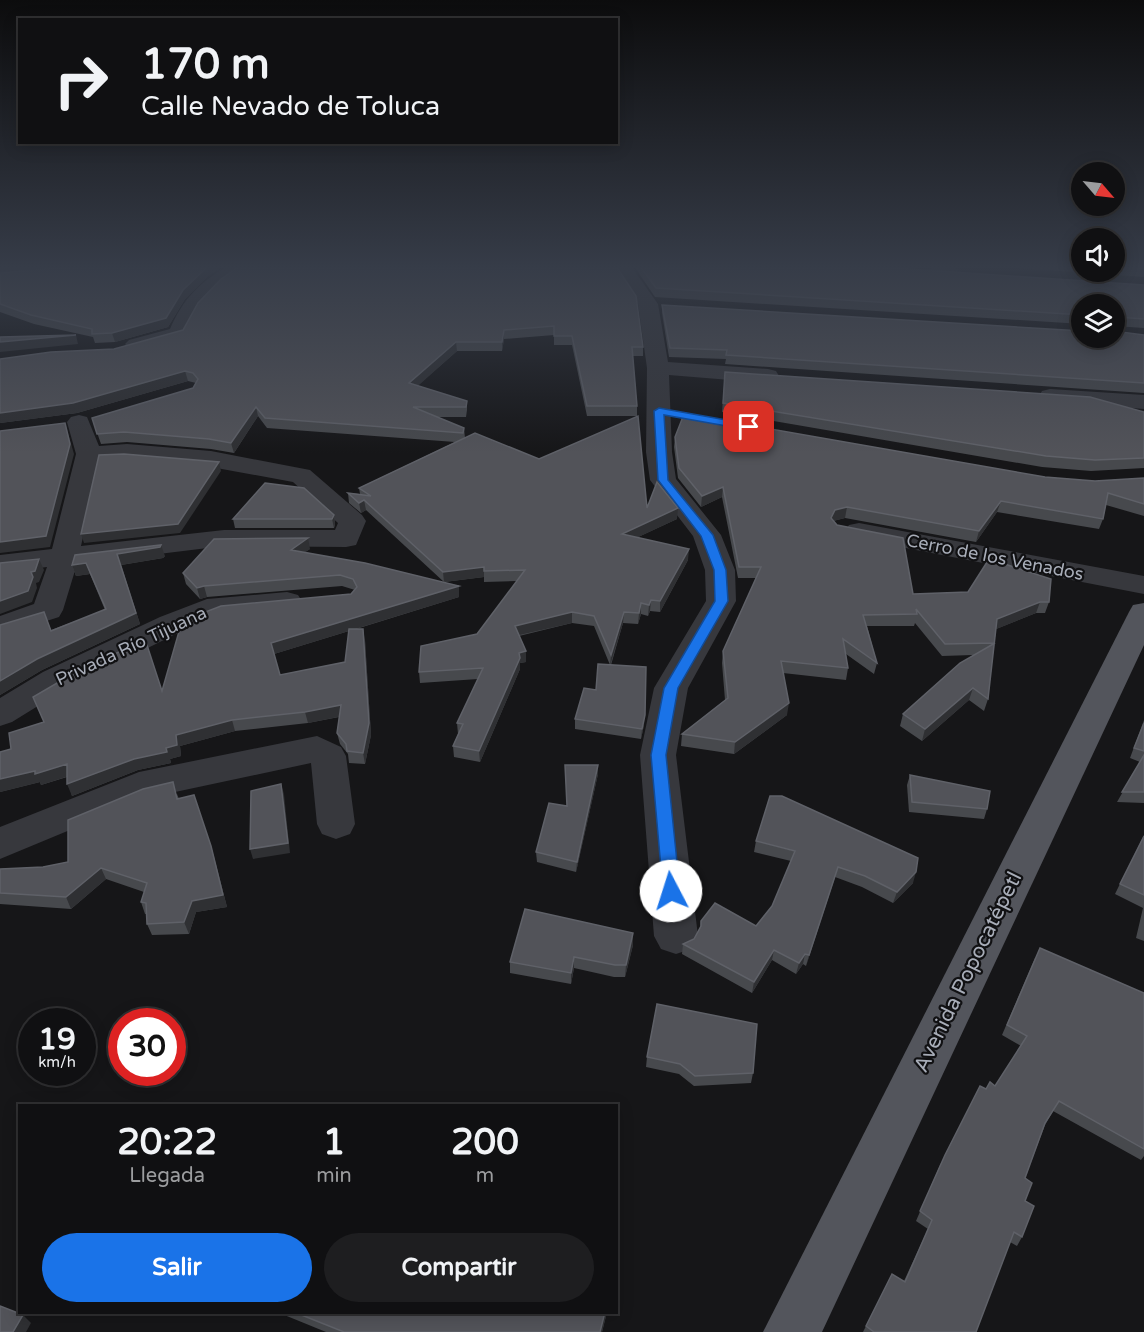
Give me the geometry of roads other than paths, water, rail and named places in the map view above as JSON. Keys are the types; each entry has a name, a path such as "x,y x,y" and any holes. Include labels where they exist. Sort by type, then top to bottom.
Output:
{"main road":[{"name":"Avenida Popocatépetl","path":"792,1332 1144,612"}],"street":[{"path":"116,350 178,333 180,328"},
{"path":"659,328 658,368 670,413 663,480 707,535 720,570 721,601 671,688 658,755 676,936"},
{"path":"658,368 789,377"},
{"path":"1026,394 1144,402"},
{"path":"0,626 48,610 65,555 89,454 78,421"},
{"path":"0,564 224,538 346,539 352,521 301,476 212,459 127,452 89,454"},
{"name":"Cerro de los Venados","path":"845,528 1144,585"},
{"name":"Privada Río Tijuana","path":"0,714 55,680 171,624 218,606 320,599"},
{"path":"0,844 140,786 317,749 328,756 336,824"}]}
